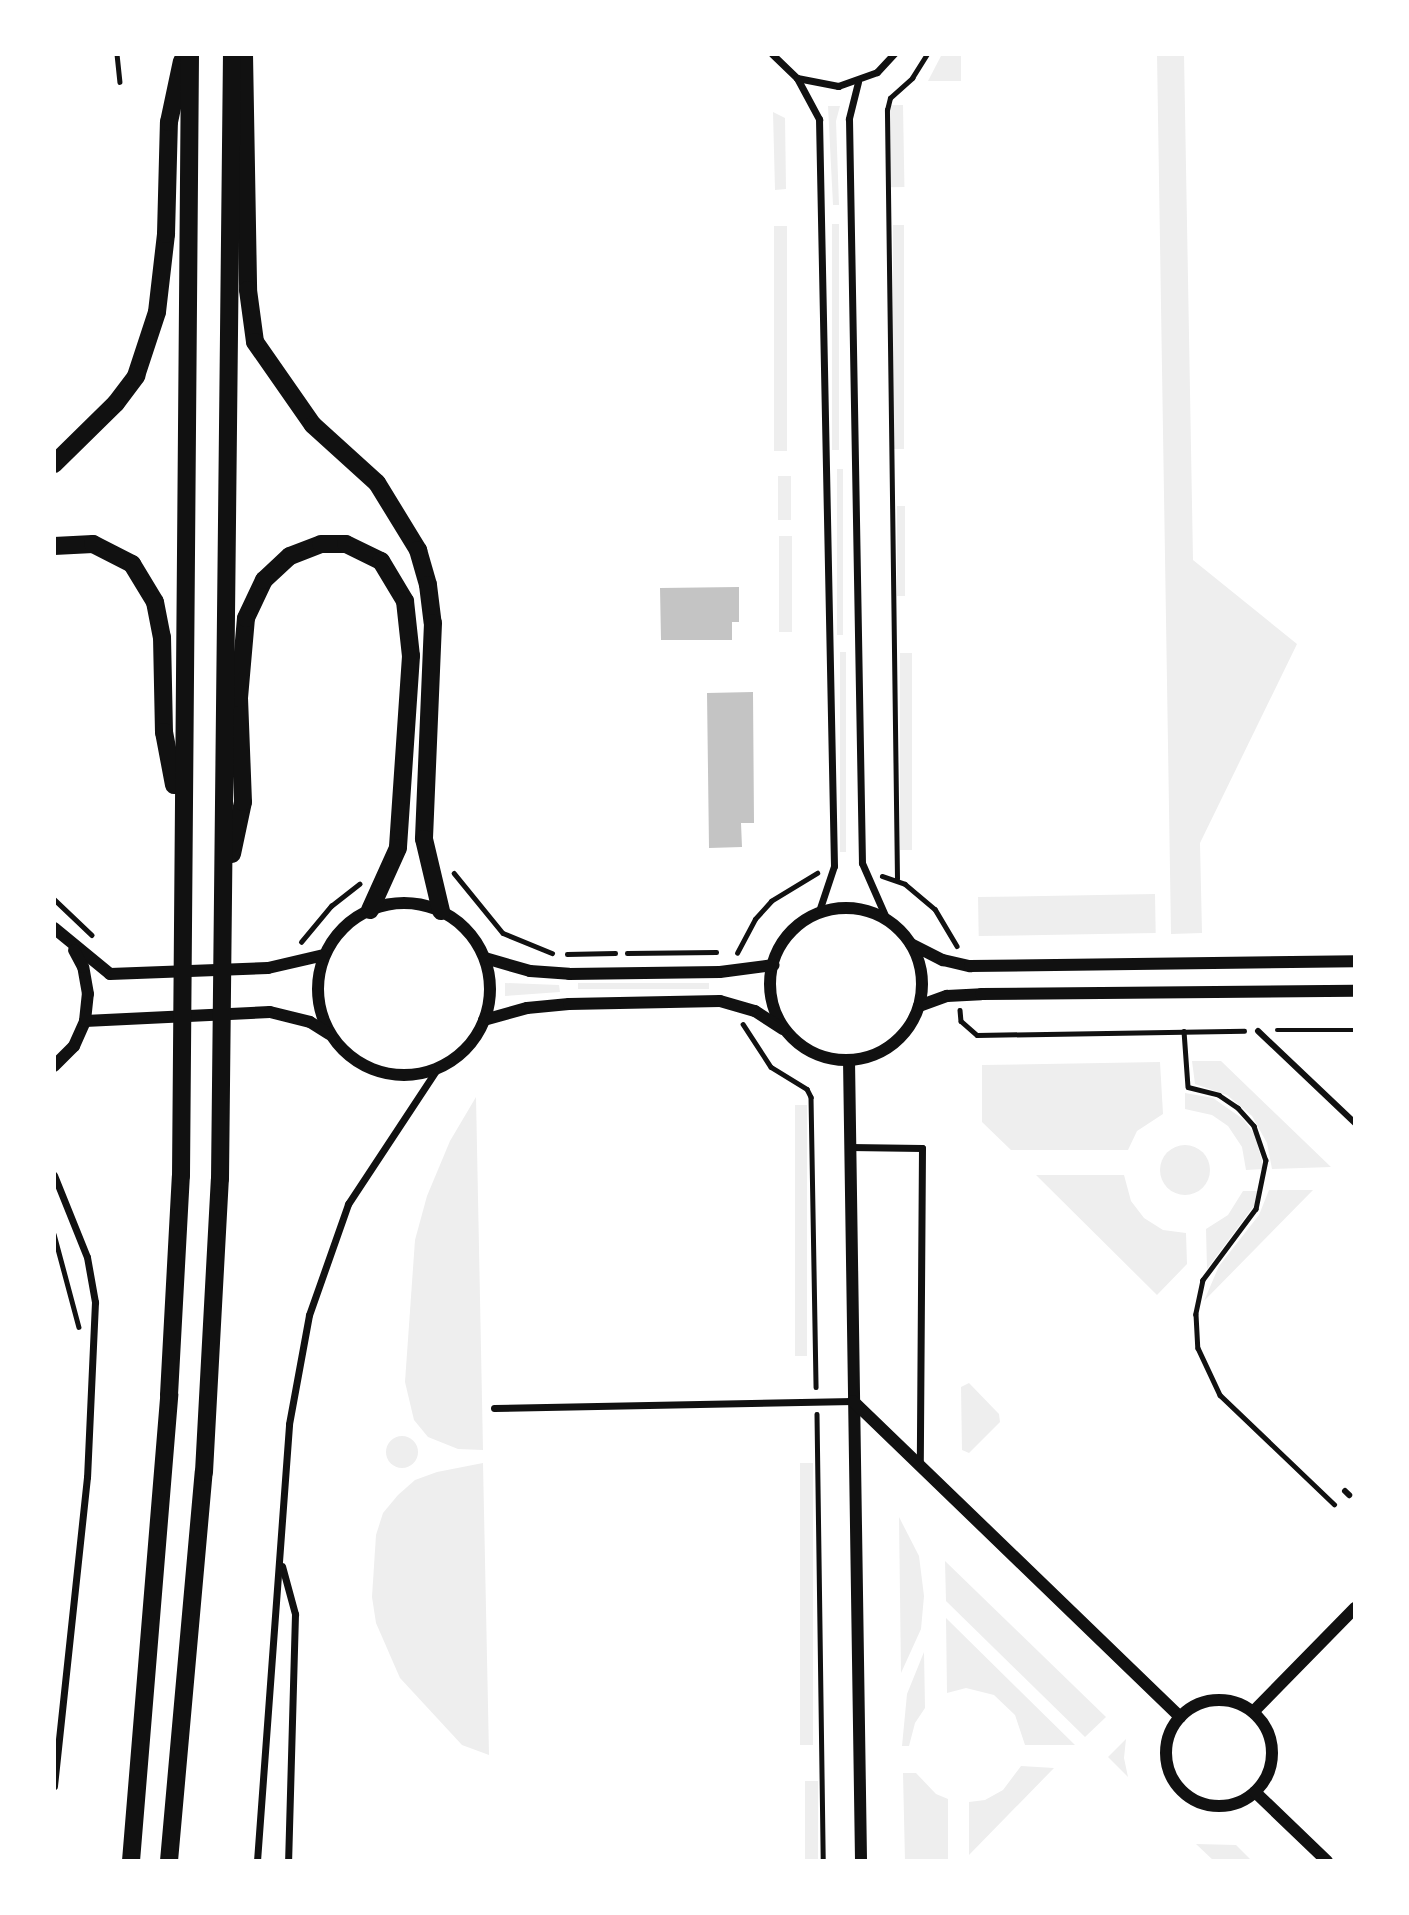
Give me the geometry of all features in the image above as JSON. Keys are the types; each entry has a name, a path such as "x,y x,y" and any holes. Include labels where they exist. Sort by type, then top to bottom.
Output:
{"highway":[{"path":"54,464 116,403 136,376 157,313 166,234 169,122 183,54"},
{"path":"131,1861 181,1176 181,827 190,54"},
{"path":"169,1861 205,1458 220,1179 232,54"},
{"path":"244,54 248,290 256,342 313,425 377,483 413,540 428,585 433,623 424,839 440,911"},
{"path":"54,546 93,544 132,564 155,602 162,638 164,732 181,827"},
{"path":"224,891 243,802 239,698 246,618 264,580 289,556 321,544 346,544 381,561 405,601 411,656 398,848 370,910"}],"street":[{"path":"772,54 797,78 819,119 834,866 818,914"},
{"path":"797,78 838,86 858,82 877,72 894,54"},
{"path":"858,82 849,120 862,863 887,920 911,944 943,960 970,966 1355,961"},
{"path":"257,1861 289,1424 309,1315 348,1204 437,1069 466,1049 484,1020 490,979 485,958 467,931 440,911 405,904 370,910 351,920 324,955 318,982 319,1009 330,1034"},
{"path":"786,1031 771,992 774,965 786,939 818,914 846,908 887,920"},
{"path":"54,928 70,944 110,974 268,968 324,955"},
{"path":"54,1066 74,1046 85,1021 86,981 70,944"},
{"path":"484,1020 527,1008 569,1003 720,1001 755,1011 806,1048 849,1060 892,1045 910,1026 919,1006 921,970 911,944"},
{"path":"485,958 530,971 569,974 720,972 774,965"},
{"path":"919,1006 947,996 981,994 1355,991"},
{"path":"85,1021 265,1012 310,1022 330,1034 365,1067 401,1075 437,1069"},
{"path":"1258,1031 1355,1124"},
{"path":"849,1060 861,1861"},
{"path":"850,1147 922,1148 920,1465"},
{"path":"54,1175 87,1257 95,1302 87,1477 54,1786"},
{"path":"494,1408 853,1401 1180,1717"},
{"path":"280,1558 295,1614 288,1861"},
{"path":"1253,1712 1355,1608"},
{"path":"1216,1700 1232,1701 1253,1712 1267,1729 1272,1751 1268,1773 1255,1792 1238,1802 1218,1806 1198,1802 1182,1790 1170,1774 1166,1754 1170,1734 1180,1717 1193,1707 1216,1700"},
{"path":"1255,1792 1326,1861"}],"path":[{"path":"117,54 120,82"},
{"path":"897,879 887,110 890,97 912,78 927,54"},
{"path":"450,866 487,917 503,933 537,950 565,954 720,952"},
{"path":"732,952 771,901 817,873"},
{"path":"879,875 897,879 935,909 958,951"},
{"path":"296,947 331,905 361,882"},
{"path":"54,899 100,945"},
{"path":"960,1007 961,1021 977,1035 1355,1030"},
{"path":"741,1016 757,1052 811,1097 816,1390"},
{"path":"1184,1031 1188,1087 1219,1095 1238,1108 1254,1126 1266,1160 1256,1209 1203,1280 1196,1314 1198,1348 1220,1395 1338,1506"},
{"path":"54,1234 76,1319"},
{"path":"817,1412 823,1861"}],"shaded area":[{"path":"942,54 961,54 961,81 928,81"},
{"path":"1157,54 1184,54 1193,560 1297,644 1200,843 1202,933 1171,934"},
{"path":"889,105 903,105 904,187 890,187"},
{"path":"828,106 840,106 836,121 839,205 833,205"},
{"path":"773,112 785,118 786,189 775,190"},
{"path":"832,224 839,224 839,450 832,450"},
{"path":"893,225 904,225 904,449 893,449"},
{"path":"774,226 787,226 787,451 774,451"},
{"path":"837,469 843,469 843,635 837,635"},
{"path":"778,476 791,476 791,520 778,520"},
{"path":"897,506 905,506 905,596 897,596"},
{"path":"779,536 792,536 792,632 779,632"},
{"path":"840,652 846,652 846,852 840,852"},
{"path":"900,653 912,653 912,850 900,850"},
{"path":"1155,894 1156,933 979,936 978,897"},
{"path":"505,983 559,985 560,992 505,996"},
{"path":"578,983 709,983 709,989 578,989"},
{"path":"1192,1061 1221,1061 1331,1167 1272,1169 1267,1143 1252,1116 1227,1095 1195,1084"},
{"path":"1160,1062 1163,1114 1137,1131 1128,1150 1011,1150 982,1122 982,1065"},
{"path":"1185,1093 1213,1098 1243,1119 1255,1135 1264,1169 1246,1170 1242,1147 1228,1126 1212,1115 1185,1109"},
{"path":"476,1097 483,1450 458,1449 428,1437 414,1420 405,1382 415,1240 427,1196 450,1141"},
{"path":"795,1105 807,1105 807,1356 795,1356"},
{"path":"1185,1145 1203,1152 1210,1170 1203,1188 1185,1195 1167,1188 1160,1170 1167,1152"},
{"path":"1036,1175 1124,1175 1131,1201 1144,1218 1163,1230 1186,1233 1187,1264 1157,1295"},
{"path":"1269,1190 1313,1190 1204,1301 1219,1266 1259,1215"},
{"path":"1243,1191 1260,1191 1256,1203 1207,1269 1206,1229 1228,1215"},
{"path":"969,1383 999,1414 1000,1422 969,1453 962,1450 961,1387"},
{"path":"402,1436 414,1440 418,1452 414,1464 402,1468 390,1464 386,1452 390,1440"},
{"path":"483,1463 489,1755 462,1745 400,1678 376,1623 372,1597 376,1535 383,1513 415,1480 437,1472"},
{"path":"800,1463 813,1463 813,1745 800,1745"},
{"path":"899,1517 919,1556 924,1596 921,1629 901,1673"},
{"path":"945,1561 1106,1717 1085,1737 946,1601"},
{"path":"946,1618 1075,1745 1025,1745 1015,1715 994,1695 966,1688 947,1693"},
{"path":"924,1652 925,1708 915,1723 909,1746 902,1746 907,1694"},
{"path":"1126,1739 1124,1758 1128,1777 1108,1757"},
{"path":"1021,1766 1054,1768 969,1855 969,1802 985,1800 1003,1790"},
{"path":"903,1773 916,1773 936,1794 948,1799 948,1861 905,1861"},
{"path":"805,1781 818,1781 818,1861 805,1861"},
{"path":"1196,1844 1236,1845 1252,1861 1214,1861"}],"building":[{"path":"739,587 739,622 732,622 732,640 661,640 660,588"},
{"path":"753,692 754,823 741,823 742,847 709,848 707,693"}]}
